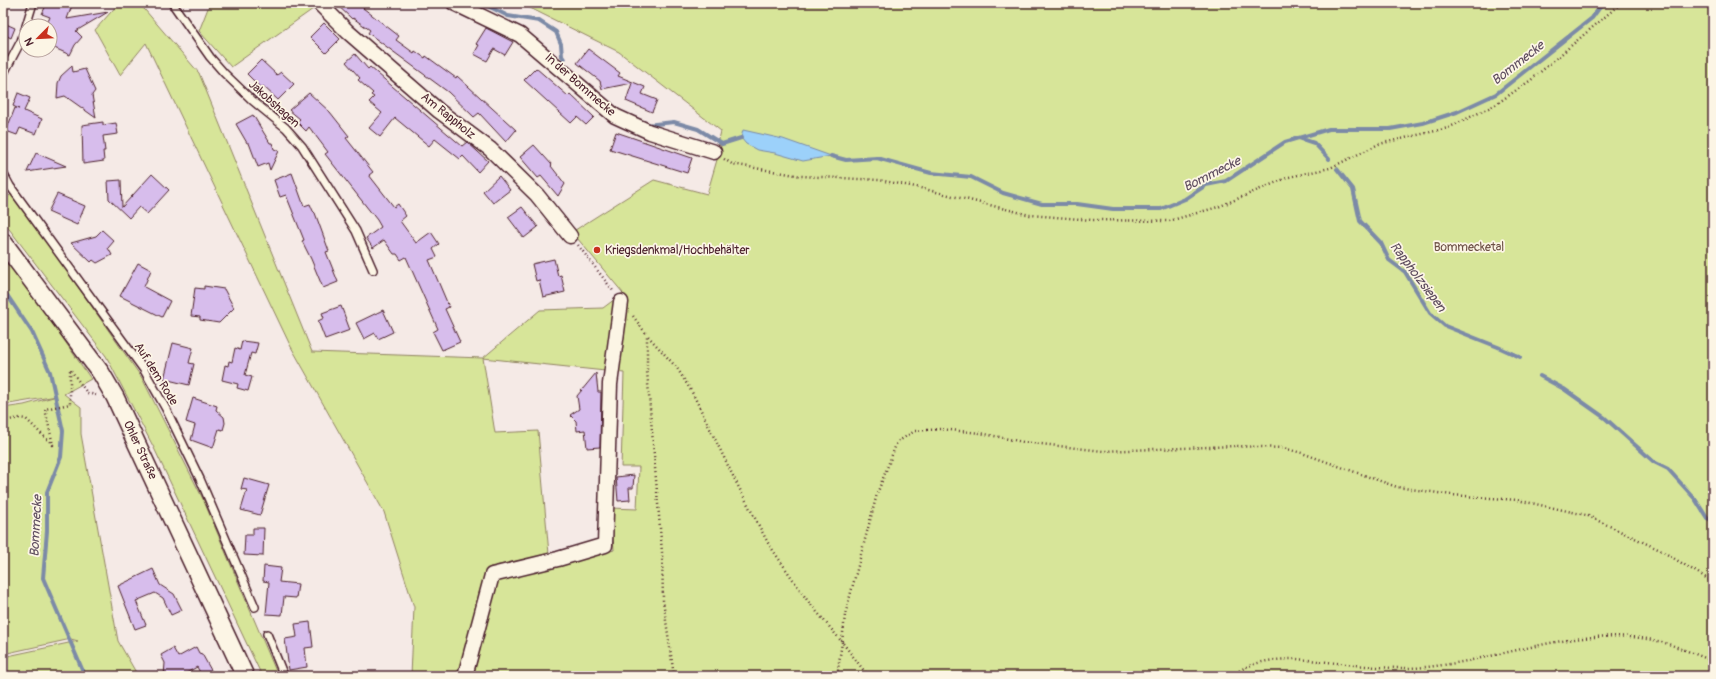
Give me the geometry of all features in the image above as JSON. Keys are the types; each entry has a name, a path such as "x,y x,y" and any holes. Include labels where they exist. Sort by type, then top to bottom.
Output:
{"street":[{"name":"Am Rappholz","path":"320,3 348,32 439,111 490,149 537,195 570,236"},
{"name":"In der Bommecke","path":"454,3 520,35 615,116 650,132 714,152"},
{"name":"Ohler Straße","path":"3,242 101,373 115,397 245,676"},
{"path":"464,676 492,575 558,559 605,545 610,384 622,302"}],"lane":[{"path":"28,18 33,3"},
{"name":"Jakobshagen","path":"172,3 210,57 253,101 286,128 302,146 356,231 373,270"},
{"path":"3,75 18,47"},
{"name":"Auf dem Rode","path":"3,173 10,186 144,370 166,409 200,479 255,607"},
{"path":"267,634 284,676"}],"path":[{"path":"714,152 732,164 801,176 879,180 916,186 1030,215 1093,220 1169,221 1218,208 1289,177 1330,168 1379,144 1448,128 1495,105 1531,80 1621,3"},
{"path":"570,236 647,335 677,368 693,394 768,543 807,600 868,676"},
{"path":"647,335 647,371 662,552 663,600 674,676"},
{"path":"3,421 20,418 26,419 53,445 44,409 70,404 70,369 87,393 115,397"},
{"path":"837,676 845,614 877,494 898,442 915,431 940,429 980,433 1023,442 1103,451 1228,446 1283,448 1302,453 1397,487 1452,495 1517,500 1586,515 1660,550 1713,582"},
{"path":"1233,676 1250,666 1264,662 1288,659 1392,668 1426,668 1474,660 1545,643 1609,636 1654,640 1713,661"}],"green space":[{"path":"119,3 139,3 199,73 312,352 483,358 495,433 538,431 549,554 490,567 486,574 460,676 411,676 414,607 384,512 290,345 146,43 120,75 95,30"},
{"path":"210,3 309,3 313,9 231,67 199,31"},
{"name":"Bommecketal","path":"520,3 1713,3 1713,676 623,676 623,673 612,676 473,676 498,581 614,550 611,508 637,509 639,467 621,467 624,373 483,358 540,310 603,308 623,293 572,232 654,180 707,194 721,146 718,144 721,131 619,52"},
{"path":"12,193 142,378 203,499 278,676 262,676 154,448 106,356 3,221 3,202"},
{"path":"3,252 91,379 64,394 81,407 81,434 118,641 138,676 3,676 3,657 78,641 71,639 3,654 3,408 24,405 57,396 3,405"}],"water":[{"path":"743,130 783,139 831,156 803,161 775,153 757,150 746,144 741,138"}],"building":[{"path":"47,3 73,3 67,19 108,12 76,31 82,37 75,45 70,55 58,50 58,18 50,18 42,14"},
{"path":"335,3 367,3 363,8 399,36 396,40 414,53 415,51 425,58 426,56 456,78 457,76 516,130 506,142 479,113 474,117 448,92 368,33 370,30 353,18 352,19"},
{"path":"324,23 340,39 326,53 310,37"},
{"path":"6,24 15,28 11,38 3,34"},
{"path":"486,28 513,42 505,55 494,49 487,61 474,54 479,45 476,44"},
{"path":"588,49 620,73 618,76 645,87 642,94 657,100 652,112 626,101 632,83 602,89 600,81 577,63"},
{"path":"355,54 368,69 370,67 462,146 467,142 488,161 478,172 463,156 460,159 435,139 429,146 395,118 380,137 369,128 382,113 369,102 374,97 371,95 373,93 358,80 360,78 346,62"},
{"path":"261,60 277,75 281,72 294,84 278,100 263,86 261,88 247,74"},
{"path":"72,66 73,72 85,69 95,91 92,95 96,118 65,96 57,98 58,83 61,76"},
{"path":"536,68 568,96 570,94 594,117 586,125 577,117 571,123 524,80"},
{"path":"18,93 30,98 24,111 42,119 36,134 20,128 17,135 6,131 15,108 19,109 13,106"},
{"path":"309,93 330,112 349,136 346,138 373,172 369,175 394,207 398,204 406,216 400,221 416,243 431,232 439,244 433,249 437,257 429,260 449,307 445,309 460,342 442,350 433,332 438,329 406,257 401,260 397,254 394,254 384,240 373,248 366,238 381,227 377,220 325,154 328,152 309,127 306,131 297,122 300,119 289,110"},
{"path":"253,115 270,143 272,143 274,149 279,151 270,170 268,163 258,167 249,143 247,143 236,124"},
{"path":"103,122 103,125 116,123 118,134 103,136 105,151 103,151 104,161 83,164 82,125"},
{"path":"616,132 692,158 687,173 610,149"},
{"path":"534,145 552,165 551,166 565,184 558,196 541,176 538,178 520,157"},
{"path":"36,153 66,166 27,172"},
{"path":"292,173 304,206 310,204 315,213 329,251 326,252 338,282 323,288 302,241 304,240 286,195 280,197 274,180"},
{"path":"152,174 169,190 147,214 139,207 129,218 109,199 108,181 121,180 122,207"},
{"path":"499,176 510,190 493,203 483,191"},
{"path":"57,194 85,206 77,225 48,212"},
{"path":"522,207 538,227 524,238 508,217"},
{"path":"102,230 114,241 108,248 112,255 97,263 93,260 91,262 71,243 96,236"},
{"path":"554,259 558,276 561,275 565,292 543,297 539,280 536,281 532,264"},
{"path":"138,263 151,270 144,287 170,301 162,317 120,296"},
{"path":"204,286 224,289 234,308 219,323 200,320 200,317 191,316 195,288 204,289"},
{"path":"341,306 350,330 325,339 318,321 324,318 322,313"},
{"path":"383,310 393,332 378,339 375,333 364,339 356,323"},
{"path":"242,341 258,343 255,354 251,353 245,375 252,377 248,391 237,388 238,384 222,380 225,365 228,366 229,361 232,362 235,348 240,350"},
{"path":"173,343 193,348 189,363 194,364 189,385 164,379"},
{"path":"596,373 598,392 601,392 600,447 587,448 585,430 577,431 576,421 570,415 579,409 577,396"},
{"path":"193,398 217,406 216,410 224,417 225,423 223,430 219,429 213,448 191,440 195,425 186,422"},
{"path":"634,475 633,488 629,488 630,500 618,501 616,477"},
{"path":"244,478 269,485 260,515 241,510 247,490 241,489"},
{"path":"253,528 264,528 263,556 244,555 245,535 253,535"},
{"path":"264,566 281,568 279,582 298,584 296,598 284,597 282,615 266,614 269,582 263,581"},
{"path":"153,569 160,585 174,594 182,610 171,615 163,598 155,593 136,601 146,625 135,629 118,586"},
{"path":"310,622 313,647 305,648 307,667 289,670 285,639 297,637 295,624"},
{"path":"196,647 199,653 202,654 212,672 202,676 197,667 181,676 164,676 165,663 161,655 173,648 178,657"}],"waterway":[{"name":"Bommecke","path":"482,3 508,16 539,21 556,32 561,44 562,56 564,59"},
{"name":"Bommecke","path":"831,156 846,160 877,158 931,173 971,177 1003,193 1042,204 1077,204 1113,209 1161,209 1185,199 1206,185 1226,181 1285,142 1329,129 1390,129 1423,123 1457,112 1496,94 1592,18 1600,7 1611,3"},
{"name":"Bommecke","path":"646,125 674,122 698,129 722,144 741,138"},
{"name":"Rappholzsiepen","path":"1299,138 1314,143 1329,159"},
{"name":"Rappholzsiepen","path":"1337,169 1353,189 1360,221 1381,243 1389,260 1405,272 1430,313 1445,326 1520,357"},
{"name":"Bommecke","path":"3,289 32,332 50,372 63,431 61,457 47,492 47,531 43,578 85,676"},
{"name":"Rappholzsiepen","path":"1540,376 1564,389 1605,418 1654,462 1668,469 1695,499 1707,518 1713,521"}],"place":[{"name":"Kriegsdenkmal/Hochbehälter","path":"597,250"}]}
